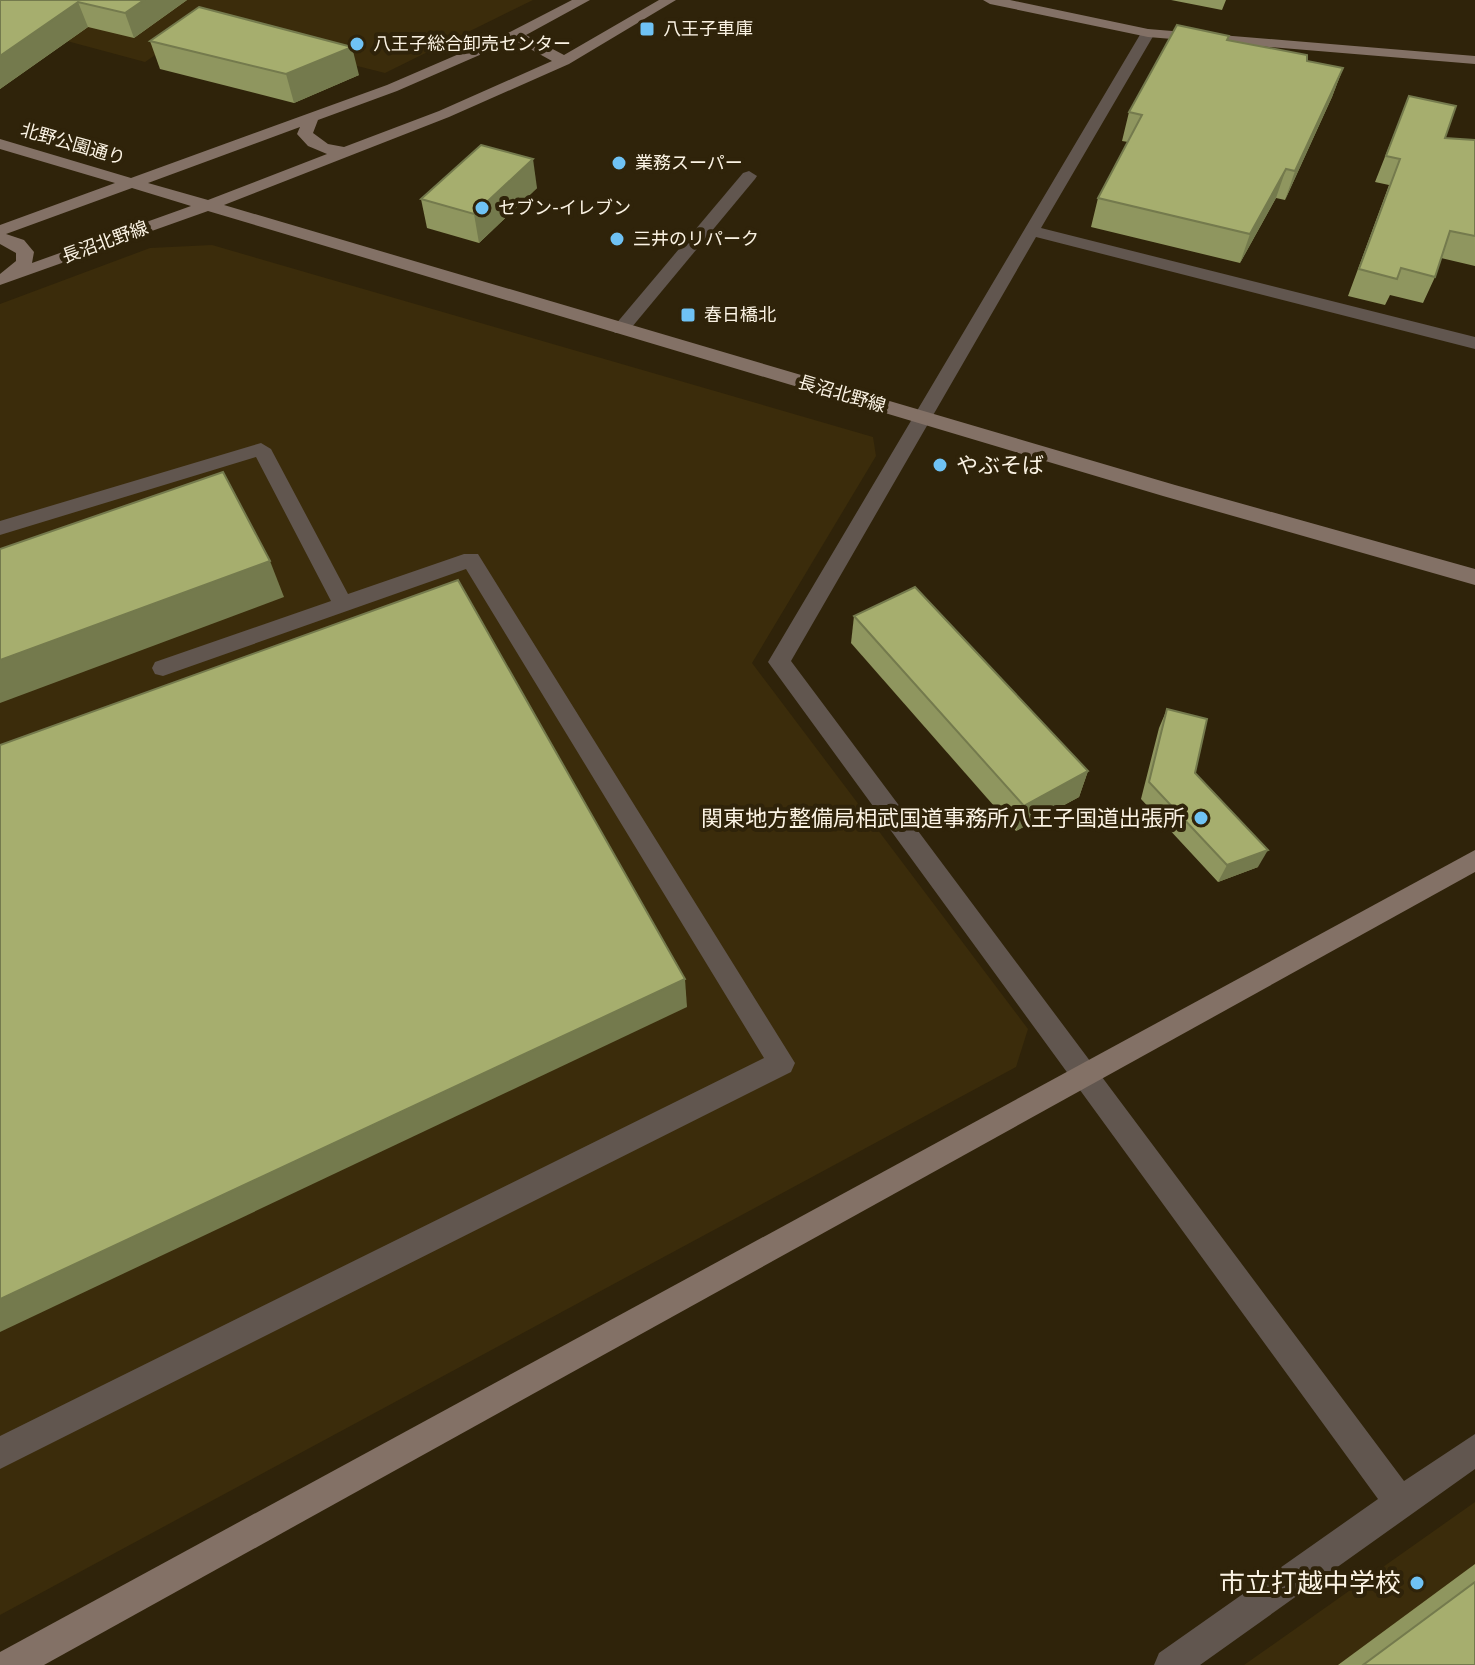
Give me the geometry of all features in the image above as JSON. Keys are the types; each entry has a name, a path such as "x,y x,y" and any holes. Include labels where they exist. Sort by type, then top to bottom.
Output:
{"street":[{"path":"0,231 392,88 515,35 583,0"},
{"path":"210,205 444,114 564,61 669,0"},
{"path":"990,0 1148,33 1475,60"},
{"path":"1148,33 779,662 1400,1502"},
{"path":"515,35 564,61"},
{"path":"312,117 305,134 312,143 345,152"},
{"name":"北野公園通り","path":"0,144 136,182"},
{"path":"621,329 749,176"},
{"name":"長沼北野線","path":"136,182 621,329 1475,577"},
{"name":"長沼北野線","path":"5,278 210,205"},
{"path":"1033,231 1475,343"},
{"path":"0,238 18,244 25,252 24,262 5,278"},
{"path":"0,528 261,449 343,604"},
{"path":"0,1453 782,1063 471,559 163,668"},
{"path":"10,1665 1475,860"},
{"path":"1171,1665 1475,1450"}],"shaded area":[{"name":"八王子総合卸売センター","path":"8,0 533,0 385,73 198,26 145,62 0,23"},
{"path":"212,245 873,437 876,456 752,663 1028,1029 1016,1067 0,1615 0,304 150,248"},
{"name":"市立打越中学校","path":"1475,1502 1475,1665 1244,1665"}],"building":[{"path":"0,0 144,0 125,13 78,2 0,56"},
{"path":"199,7 352,47 286,74 150,41"},
{"path":"1177,25 1229,36 1227,40 1307,55 1307,61 1343,68 1295,171 1286,169 1250,234 1098,198 1142,115 1129,112"},
{"path":"1409,96 1456,106 1445,138 1475,140 1475,236 1450,231 1435,277 1401,268 1397,279 1359,269 1400,159 1386,156"},
{"path":"481,145 533,159 474,214 421,199"},
{"path":"223,472 270,561 0,660 0,549"},
{"path":"458,580 685,979 0,1299 0,745"},
{"path":"915,587 1088,771 1024,806 854,616"},
{"path":"1167,709 1207,719 1195,773 1268,850 1227,865 1149,782"},
{"path":"1475,1582 1475,1665 1363,1665"}],"place":[{"name":"八王子車庫","path":"647,29"},
{"name":"八王子総合卸売センター","path":"357,44"},
{"name":"業務スーパー","path":"619,163"},
{"name":"セブン-イレブン","path":"482,208"},
{"name":"三井のリパーク","path":"617,239"},
{"name":"春日橋北","path":"688,315"},
{"name":"やぶそば","path":"940,465"},
{"name":"関東地方整備局相武国道事務所八王子国道出張所","path":"1201,818"},
{"name":"市立打越中学校","path":"1417,1583"}]}
